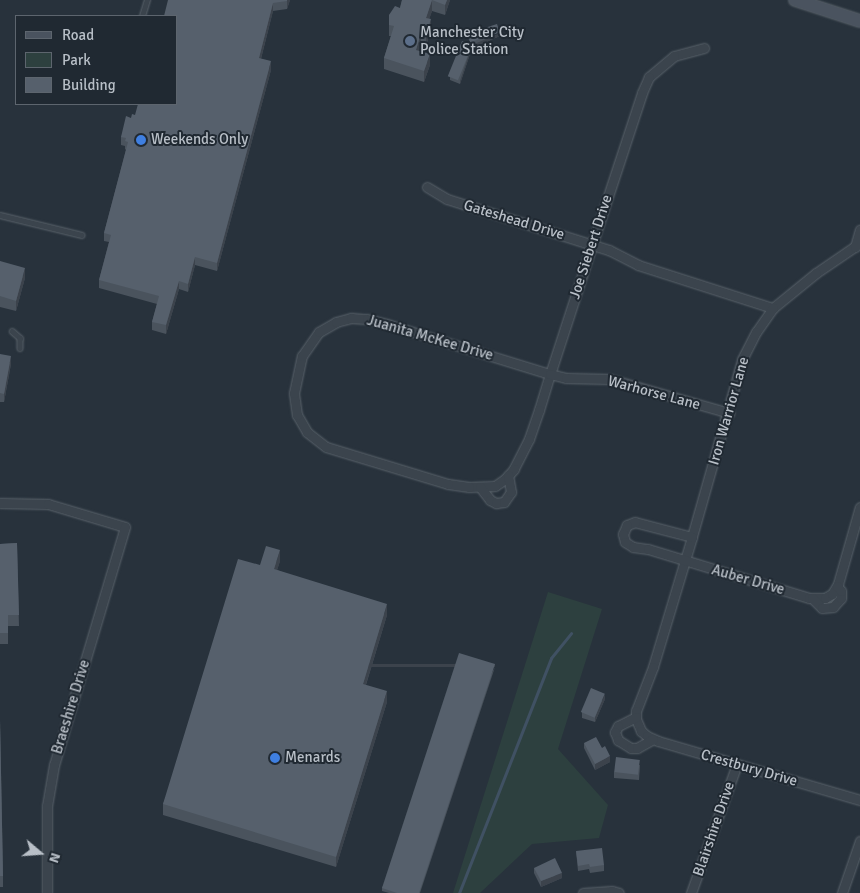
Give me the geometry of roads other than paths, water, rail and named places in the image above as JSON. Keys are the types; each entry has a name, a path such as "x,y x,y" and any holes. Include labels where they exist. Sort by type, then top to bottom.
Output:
{"street":[{"path":"795,0 860,20"},
{"name":"Joe Siebert Drive","path":"495,486 508,475 523,454 649,77 674,56 704,48"},
{"name":"Gateshead Drive","path":"427,188 447,200 610,250 638,265 773,308"},
{"path":"857,245 860,230"},
{"name":"Iron Warrior Lane","path":"636,718 685,561 742,360 756,332 773,308 816,273 857,245"},
{"name":"Juanita McKee Drive","path":"495,486 448,484 326,447 315,441 297,415 294,393 302,356 308,344 319,332 336,322 351,318 367,319 550,374"},
{"name":"Warhorse Lane","path":"550,374 577,379 597,378 616,381 728,413"},
{"path":"480,486 490,500 496,503 504,502 509,498 511,492 508,475"},
{"name":"Braeshire Drive","path":"0,504 48,504 125,527 54,765 47,806 47,893"},
{"name":"Auber Drive","path":"685,561 812,598 825,598 832,594 837,586 860,507"},
{"path":"685,561 629,545 623,534 627,525 635,522 692,537"},
{"path":"636,718 618,726 615,732 618,740 631,748 637,748 653,739"},
{"name":"Crestbury Drive","path":"636,718 641,731 653,739 860,800"},
{"name":"Blairshire Drive","path":"691,893 737,764"},
{"path":"842,893 860,841"},
{"path":"583,893 612,891 619,893"}],"lane":[{"path":"142,15 146,0"},
{"path":"0,215 82,235"},
{"path":"12,331 20,338 20,348"}],"waterway":[{"path":"459,893 551,658 571,633"}],"place":[{"name":"Manchester City Police Station","path":"410,41"},
{"name":"Weekends Only","path":"141,140"},
{"name":"Menards","path":"275,758"}]}
